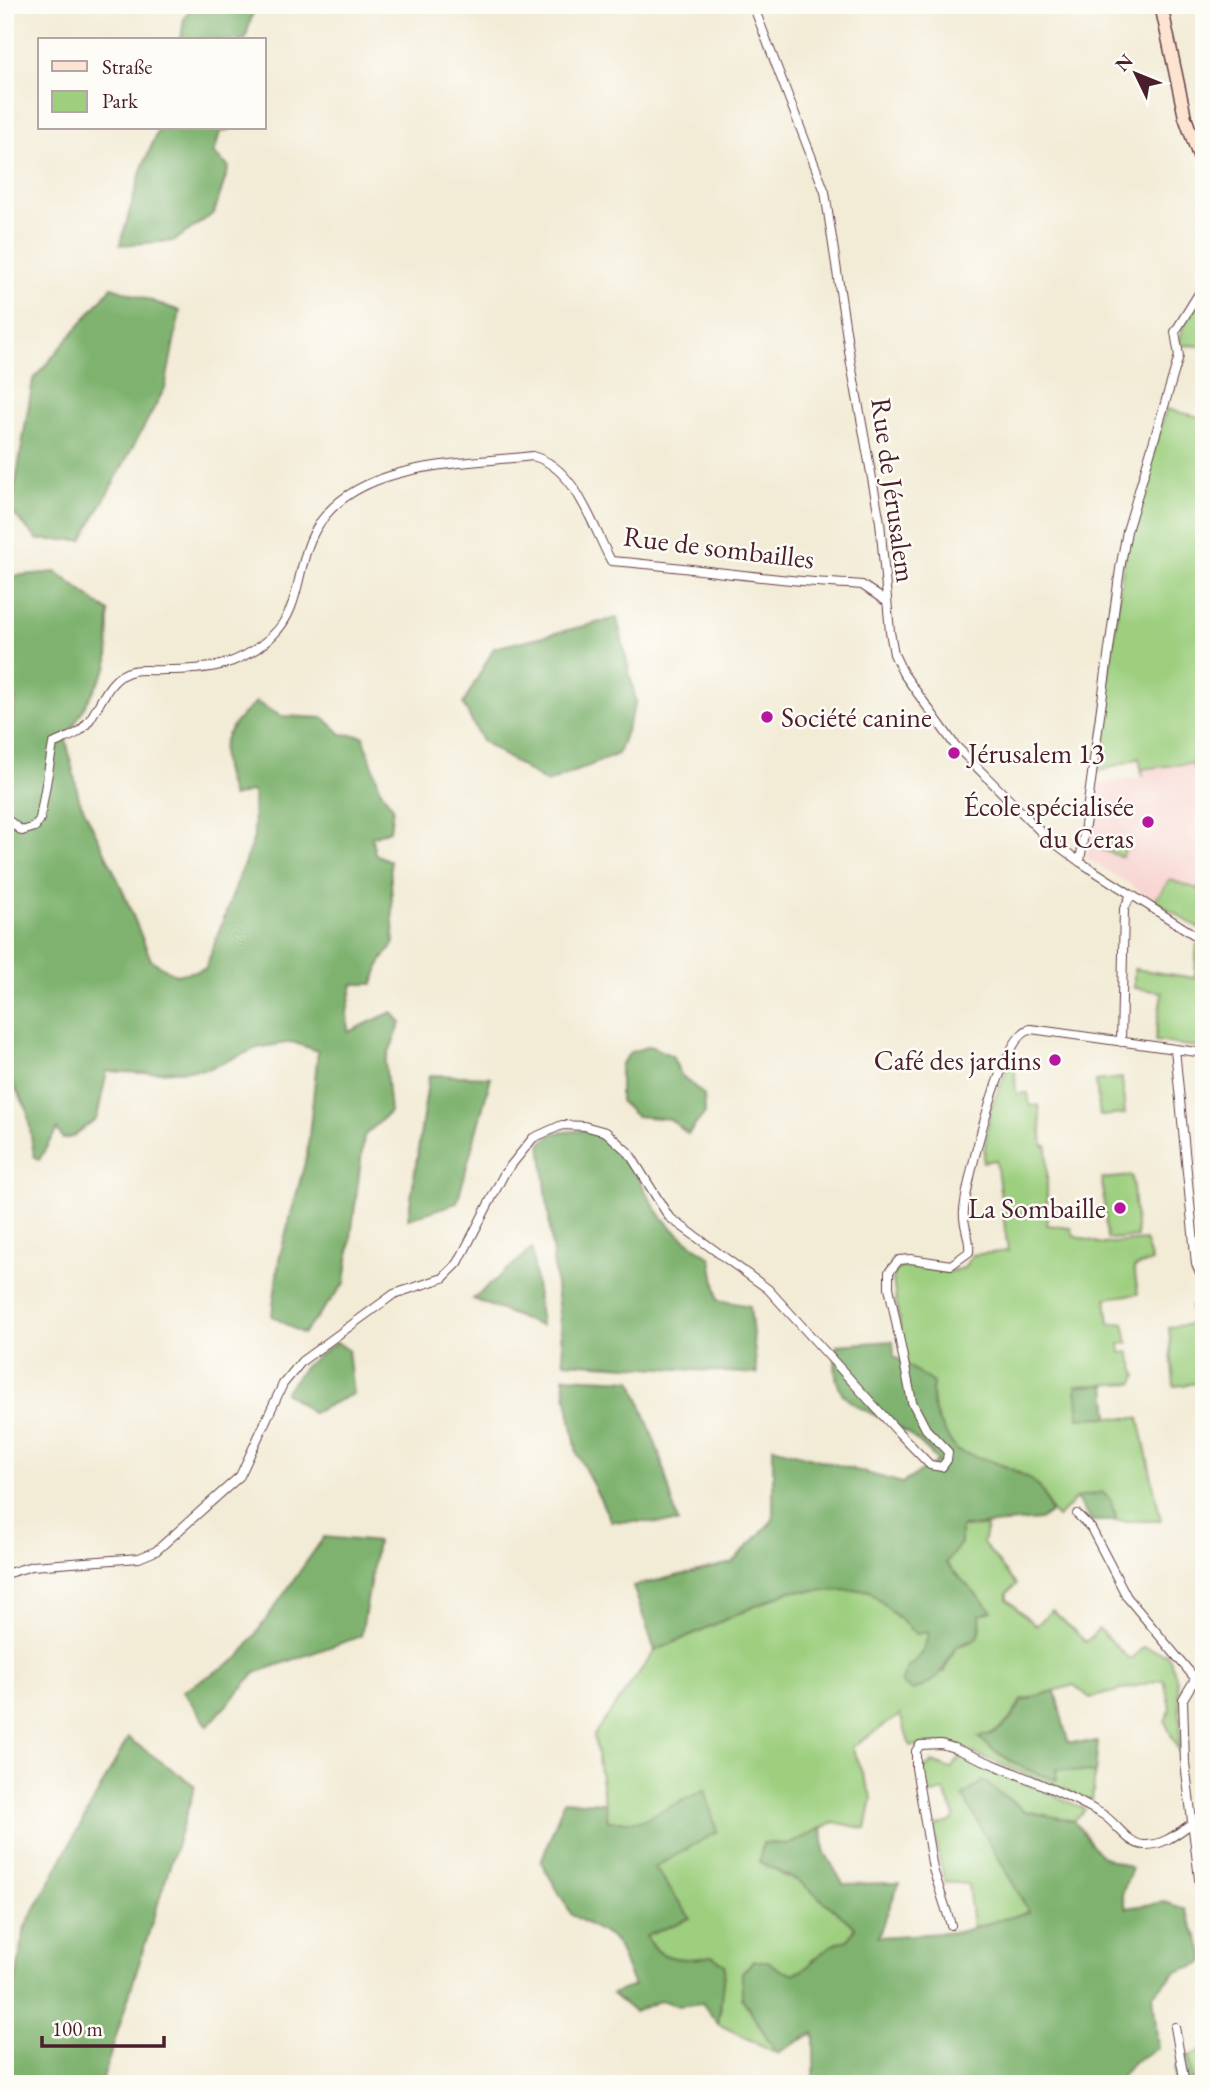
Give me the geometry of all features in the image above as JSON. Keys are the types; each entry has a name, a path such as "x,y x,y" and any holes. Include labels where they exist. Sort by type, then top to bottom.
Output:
{"main road":[{"path":"1161,5 1185,117 1204,170"}],"street":[{"name":"Rue de Jérusalem","path":"753,5 825,192 851,365 879,514 894,654 933,718 954,744 1032,824 1080,862 1204,941"},
{"path":"1080,862 1127,531 1179,356 1175,332 1204,285"},
{"name":"Rue de sombailles","path":"5,818 22,831 35,827 40,818 53,744 79,732 109,688 121,676 133,671 206,670 230,664 271,638 286,621 293,606 310,541 320,522 343,498 369,481 399,473 532,456 545,459 566,476 611,561 673,566 774,580 850,583 862,585 887,602"},
{"path":"1121,1042 1124,909 1131,895"},
{"path":"5,1574 32,1566 139,1558 162,1546 244,1470 278,1394 295,1368 394,1294 448,1275 458,1263 517,1156 533,1138 562,1125 584,1126 615,1138 636,1161 669,1217 768,1289 930,1465 942,1467 947,1461 948,1452 921,1422 907,1387 889,1287 891,1267 905,1259 951,1265 963,1260 969,1252 964,1206 983,1125 994,1091 1022,1031 1031,1028 1204,1053"},
{"path":"1175,1049 1196,1264 1203,1281"},
{"path":"1077,1514 1091,1528 1127,1597 1204,1689"},
{"path":"1195,1679 1183,1699 1185,1763 1204,1920"},
{"path":"951,1925 933,1869 916,1768 916,1751 920,1745 941,1744 954,1748 1082,1803 1114,1821 1133,1842 1143,1845 1172,1838 1192,1823"},
{"path":"1175,2027 1185,2084"}],"shaded area":[{"name":"École spécialisée du Ceras","path":"1191,763 1204,786 1204,891 1170,880 1155,900 1087,858 1096,785 1143,777 1142,769"}],"green space":[{"path":"193,5 255,5 246,38 181,38 184,18"},
{"path":"158,130 226,130 220,132 214,154 229,167 214,213 174,241 120,245 142,168"},
{"path":"112,287 180,311 165,388 82,540 38,540 11,511 33,380"},
{"path":"1204,289 1204,346 1179,345 1186,316"},
{"path":"1166,409 1204,418 1204,786 1191,763 1142,769 1143,777 1139,758 1098,772 1097,766 1125,551"},
{"path":"56,572 109,612 108,666 66,739 79,799 120,884 151,960 176,975 205,969 254,837 253,791 232,797 224,766 224,744 227,734 256,702 281,716 324,718 341,734 363,736 381,791 393,807 390,830 372,837 375,854 390,861 394,943 381,962 373,984 353,984 347,1012 348,1032 392,1012 401,1023 385,1062 390,1112 364,1136 345,1283 303,1334 272,1316 279,1259 307,1155 318,1051 292,1042 257,1048 208,1069 139,1073 107,1071 97,1118 72,1137 63,1139 57,1129 39,1160 34,1156 27,1109 11,1081 5,1081 5,753 16,700 5,691 5,587 12,576"},
{"path":"617,618 636,702 618,754 547,783 482,741 463,704 494,648"},
{"path":"1105,838 1127,846 1122,857 1100,849"},
{"path":"1170,880 1204,891 1204,932 1155,900"},
{"path":"1197,944 1204,949 1203,1048 1155,1041 1162,992 1134,988 1134,969 1195,978"},
{"path":"650,1046 672,1056 681,1075 704,1095 705,1113 688,1134 670,1119 636,1116 620,1101 620,1065 631,1052"},
{"path":"1014,1054 1016,1094 1028,1093 1030,1106 1039,1105 1043,1146 1047,1146 1047,1225 1071,1228 1074,1236 1102,1244 1145,1240 1152,1261 1134,1268 1138,1294 1106,1298 1109,1324 1124,1323 1128,1343 1120,1344 1121,1353 1129,1352 1137,1376 1134,1383 1076,1386 1080,1417 1139,1418 1161,1521 1116,1521 1115,1512 1076,1498 1057,1518 1035,1483 1002,1466 957,1451 941,1427 934,1410 933,1383 906,1365 893,1280 895,1271 906,1265 947,1272 964,1268 972,1255 1008,1251 996,1160 983,1162 990,1109"},
{"path":"429,1075 491,1077 457,1203 408,1219"},
{"path":"1122,1078 1125,1114 1100,1116 1096,1081"},
{"path":"586,1130 616,1148 627,1160 660,1214 676,1231 711,1258 718,1300 750,1306 757,1374 564,1362 541,1143 554,1133"},
{"name":"La Sombaille","path":"1132,1176 1137,1237 1107,1239 1102,1179"},
{"path":"532,1249 541,1326 473,1299"},
{"path":"1204,1306 1204,1382 1174,1386 1169,1327 1193,1324 1191,1307"},
{"path":"893,1341 894,1356 933,1383 934,1410 941,1427 957,1451 1000,1464 1022,1475 1041,1489 1051,1512 1040,1520 961,1527 961,1543 946,1563 992,1611 980,1615 977,1638 956,1647 934,1680 912,1690 901,1683 907,1668 922,1654 929,1632 916,1634 868,1590 789,1591 655,1651 633,1586 732,1563 773,1520 773,1447 902,1483 938,1461 906,1432 849,1400 837,1381 837,1345"},
{"path":"337,1342 348,1350 353,1394 312,1413 285,1392 306,1365"},
{"path":"563,1377 632,1380 660,1456 678,1523 611,1521 577,1453"},
{"path":"1106,1385 1109,1417 1079,1418 1076,1386"},
{"path":"1102,1492 1111,1500 1116,1521 1091,1521 1076,1498"},
{"path":"987,1526 983,1543 1016,1585 1007,1593 1007,1599 1036,1626 1052,1610 1086,1642 1099,1629 1128,1658 1133,1658 1143,1647 1167,1654 1178,1690 1181,1755 1165,1722 1170,1708 1164,1679 1090,1698 1074,1685 1021,1700 1005,1724 993,1733 979,1737 1005,1758 1045,1777 1056,1780 1056,1768 1095,1773 1092,1801 950,1744 910,1746 900,1715 852,1747 872,1798 866,1829 834,1822 791,1844 763,1843 781,1875 799,1881 855,1927 848,1940 812,1960 803,1972 793,1976 782,1974 742,1998 777,2053 718,2024 721,2006 712,1956 674,1958 658,1951 646,1936 690,1918 655,1867 716,1832 705,1790 641,1821 608,1821 594,1735 655,1651 789,1591 868,1590 916,1634 929,1632 922,1654 907,1668 944,1672 956,1647 976,1639 980,1631 980,1622 972,1600 946,1563 961,1543 960,1527"},
{"path":"324,1537 377,1542 361,1636 255,1673 208,1726 183,1691 239,1658"},
{"path":"1055,1691 1068,1742 1098,1742 1095,1773 1056,1769 1057,1780 1046,1777 1015,1763 978,1737 993,1733 1005,1725 1021,1701"},
{"path":"128,1738 195,1786 101,2084 10,2084 5,2077 5,2042 25,1927"},
{"path":"966,1756 1085,1809 1074,1821 1025,1811 983,1781 963,1796 1030,1912 973,1927 968,1884 945,1882 932,1828 952,1821 955,1815 944,1791 924,1796 920,1773 932,1762 951,1769 957,1760"},
{"path":"983,1781 1025,1811 1074,1821 1101,1856 1132,1868 1122,1894 1126,1908 1165,1902 1185,1909 1204,1953 1204,1962 1176,1972 1153,1994 1158,2048 1133,2062 1116,2084 814,2084 814,2033 777,2053 742,1998 742,1972 754,1961 768,1961 781,1970 792,1973 801,1971 825,1950 848,1940 855,1927 799,1881 759,1862 763,1843 791,1844 822,1827 824,1851 843,1884 899,1883 878,1937 959,1932 1029,1912 963,1796"},
{"path":"705,1790 717,1832 655,1867 690,1918 646,1936 651,1945 665,1955 683,1959 712,1956 725,1965 718,2024 702,2003 679,2006 661,2000 634,2012 612,1994 634,1986 615,1940 572,1915 541,1862 564,1801 605,1803 608,1821 641,1821"},
{"path":"1204,2050 1204,2084 1193,2084 1189,2056"},
{"path":"1189,2056 1193,2084 1175,2084 1175,2068"}],"place":[{"name":"Société canine","path":"767,717"},
{"name":"Jérusalem 13","path":"954,753"},
{"name":"École spécialisée du Ceras","path":"1148,822"},
{"name":"Café des jardins","path":"1055,1060"},
{"name":"La Sombaille","path":"1120,1208"}]}
